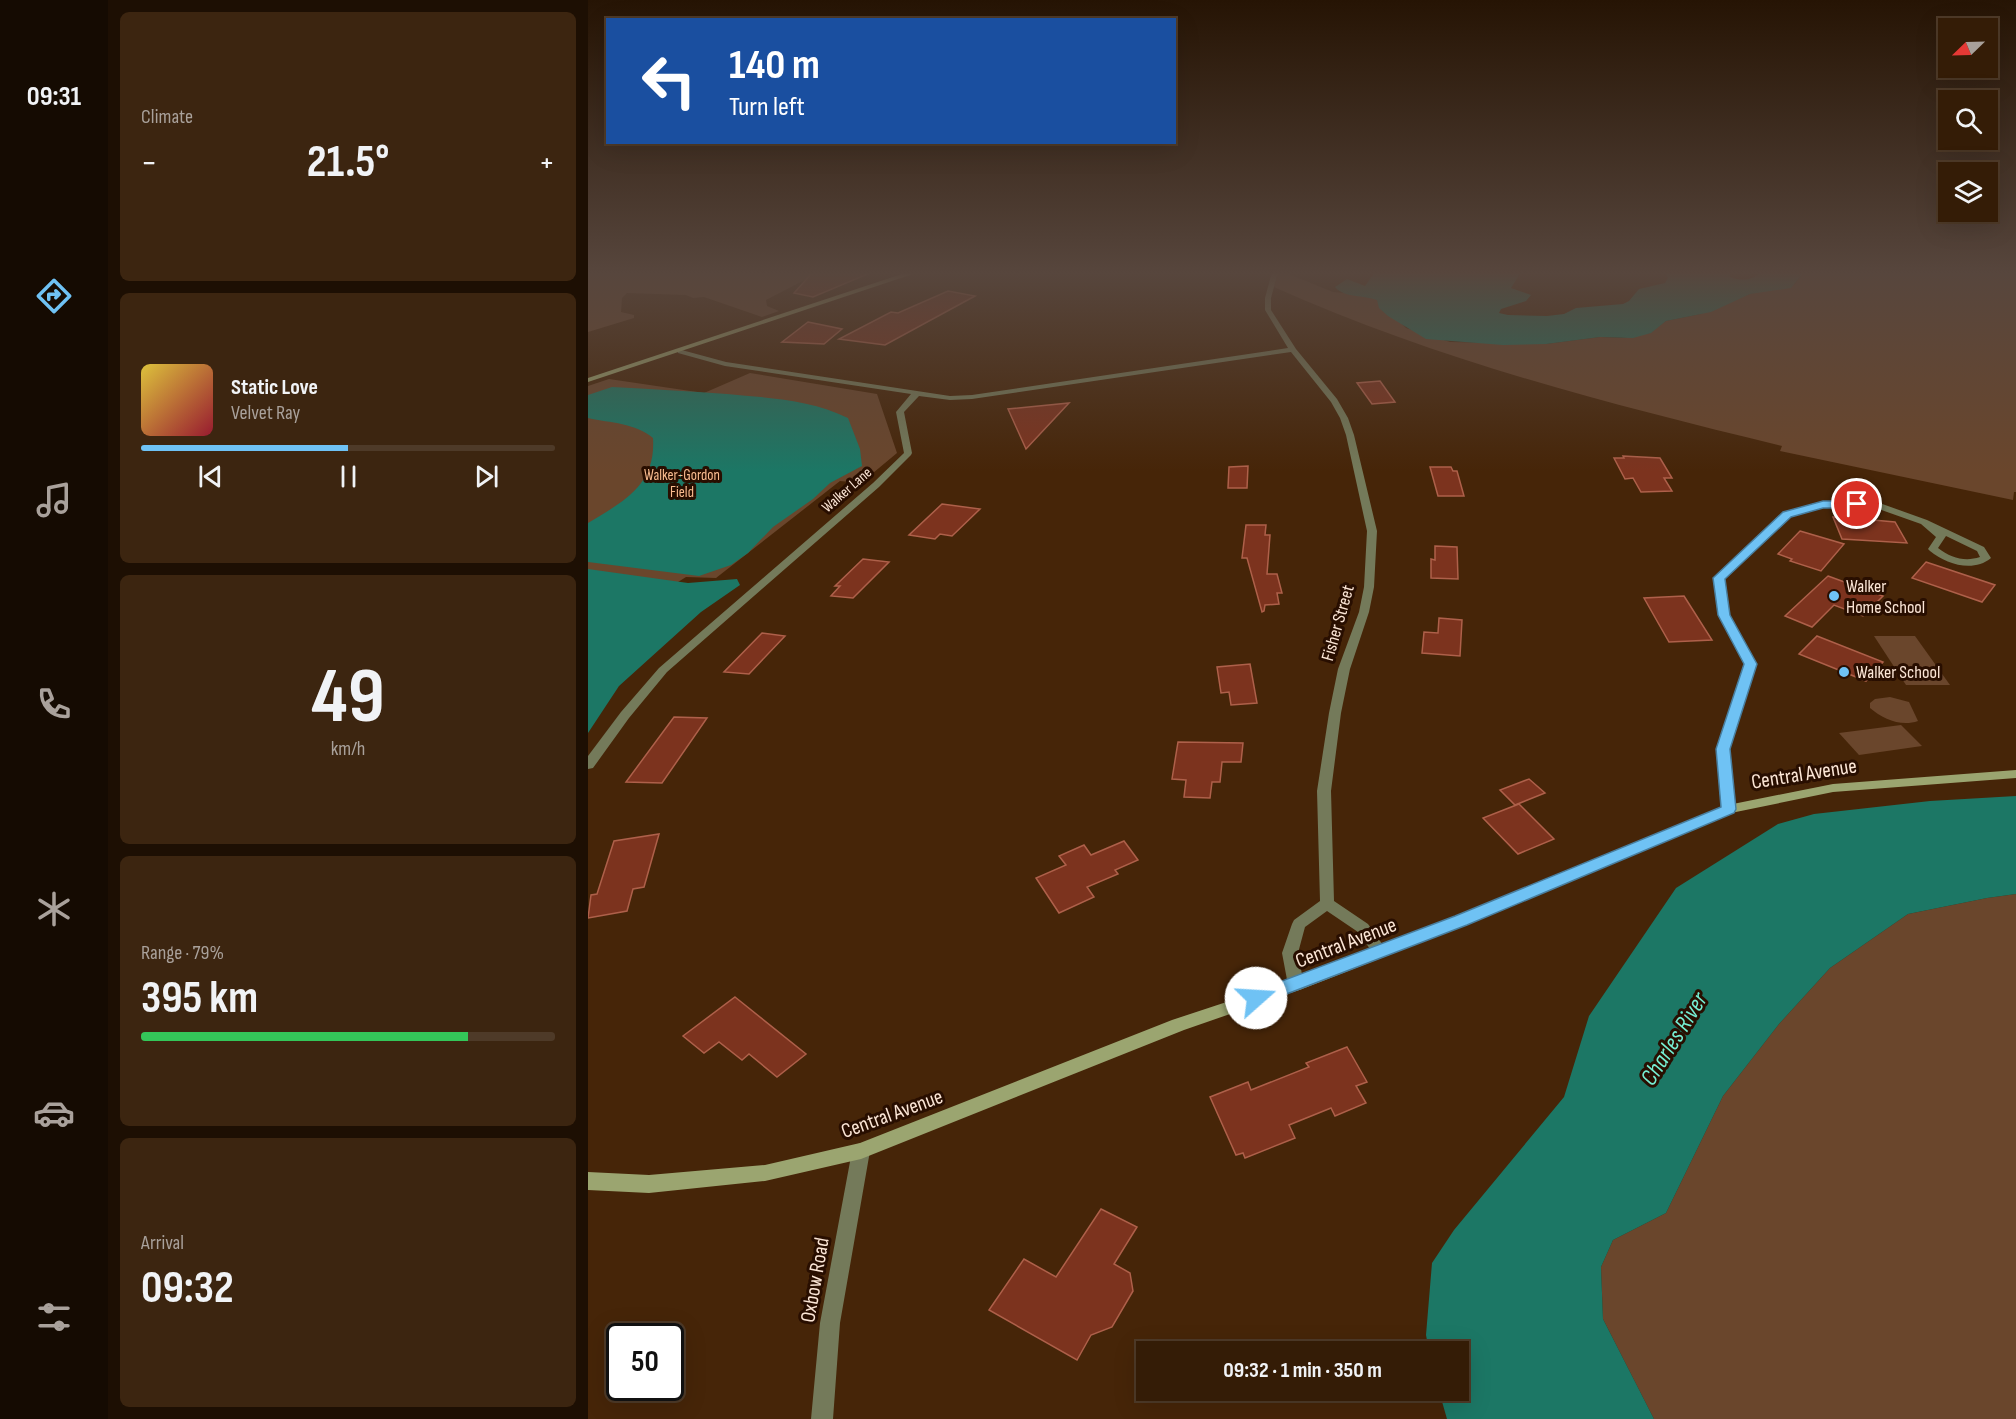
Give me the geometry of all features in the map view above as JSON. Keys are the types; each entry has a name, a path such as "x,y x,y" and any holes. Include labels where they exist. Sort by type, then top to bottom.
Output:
{"main road":[{"path":"588,380 719,338"},
{"name":"Central Avenue","path":"588,1181 649,1184 765,1173 861,1151 1178,1025 1296,985 1461,921 1728,809 1833,788 2016,774"}],"street":[{"name":"Fisher Street","path":"1286,338 1334,401 1344,418 1372,531 1369,587 1364,612 1344,669 1324,791 1328,903"},
{"path":"681,351 725,364 950,398 972,398 1293,350"},
{"name":"Walker Lane","path":"588,765 625,715 663,670 897,467 908,453 900,412 917,393"},
{"path":"1728,809 1723,749 1751,664 1724,615 1719,578 1787,515 1823,504 1874,504 1924,522 1981,549 1986,558 1978,563 1943,557 1933,549 1941,536 1924,522"},
{"path":"1296,985 1290,953 1299,924 1328,903 1363,928 1380,952"},
{"name":"Oxbow Road","path":"822,1419 830,1323 861,1151"}],"green space":[{"path":"1402,338 1438,338 1450,342 1546,344 1591,338 2016,338 2016,492 2014,492 2013,500 1780,451 1782,446 1653,414 1461,358"},
{"name":"Walker-Gordon Field","path":"750,373 877,394 897,453 861,483 840,481 716,578 686,577 588,639 588,386 609,379 704,393"},
{"path":"1874,636 1915,636 1950,685 1906,685"},
{"path":"1890,697 1909,702 1918,721 1905,723 1892,721 1870,708 1870,703 1875,699"},
{"path":"1901,725 1922,746 1859,755 1839,733"},
{"path":"2016,894 2016,1419 1654,1419 1603,1319 1601,1267 1613,1240 1666,1213 1723,1096 1779,1024 1830,968 1908,914"}],"water":[{"path":"1591,338 1546,344 1503,345 1426,339"},
{"name":"Walker-Gordon Field","path":"612,387 758,397 789,400 819,407 848,418 860,449 862,466 830,483 813,499 773,527 748,553 731,565 699,576 588,562 588,523 614,507 635,490 643,480 653,455 653,438 646,433 622,424 588,418 588,395"},
{"path":"588,569 688,583 737,579 740,585 701,612 619,686 588,733"},
{"name":"Charles River","path":"2016,796 2016,894 1908,914 1830,968 1779,1024 1723,1096 1666,1213 1613,1240 1601,1267 1603,1319 1654,1419 1447,1419 1442,1401 1469,1401 1469,1341 1427,1341 1432,1263 1454,1230 1564,1097 1589,1016 1676,888 1778,824 1814,814 1930,801"}],"building":[{"path":"787,338 831,338 824,344 782,342"},
{"path":"841,338 897,338 885,345"},
{"path":"1380,381 1395,402 1372,404 1357,383"},
{"path":"1069,403 1026,449 1008,409"},
{"path":"1623,456 1660,458 1672,478 1664,478 1672,491 1641,492 1633,478 1625,479 1614,458 1624,458"},
{"path":"1248,466 1247,488 1228,488 1229,467"},
{"path":"1430,467 1451,467 1453,471 1457,471 1464,496 1438,496"},
{"path":"942,504 980,509 952,536 940,534 935,539 909,535"},
{"path":"1833,517 1871,518 1895,522 1907,543 1842,539"},
{"path":"1246,525 1266,525 1265,535 1270,535 1267,574 1277,574 1282,593 1277,593 1279,604 1265,605 1262,612 1247,558 1242,558"},
{"path":"1800,531 1844,544 1821,571 1790,561 1792,559 1778,554"},
{"path":"1435,546 1457,547 1458,579 1431,578 1431,559 1435,560"},
{"path":"863,559 889,562 853,598 831,596 840,586 835,586"},
{"path":"1926,562 1995,585 1982,602 1912,578"},
{"path":"1828,576 1883,596 1863,616 1834,605 1812,627 1785,616"},
{"path":"1684,596 1712,640 1669,642 1644,598"},
{"path":"1439,618 1462,620 1460,656 1422,653 1424,632 1438,633"},
{"path":"762,633 785,636 749,674 724,672"},
{"path":"1817,636 1883,662 1866,681 1799,654"},
{"path":"1250,664 1257,703 1231,705 1229,692 1221,693 1217,667"},
{"path":"674,717 707,718 662,783 626,782"},
{"path":"1178,742 1243,743 1241,762 1222,762 1220,782 1212,782 1210,798 1184,797 1186,780 1172,779"},
{"path":"1529,779 1545,793 1515,805 1500,790"},
{"path":"1519,804 1554,839 1518,854 1483,818"},
{"path":"659,834 644,887 633,889 627,911 588,918 591,895 597,894 614,841"},
{"path":"1124,841 1138,860 1115,870 1118,874 1087,887 1094,897 1059,913 1036,878 1066,865 1059,856 1084,845 1091,855"},
{"path":"735,997 806,1054 777,1077 749,1054 742,1060 719,1042 704,1053 683,1036"},
{"path":"1347,1047 1367,1082 1356,1086 1366,1103 1335,1116 1331,1108 1289,1125 1295,1138 1245,1158 1243,1153 1236,1155 1210,1097 1248,1082 1251,1090 1309,1067 1306,1063"},
{"path":"1101,1209 1137,1227 1114,1264 1130,1273 1133,1291 1112,1327 1091,1335 1077,1360 989,1310 1024,1259 1056,1277"}],"place":[{"name":"Walker Home School","path":"1834,596"},
{"name":"Walker School","path":"1844,672"}],"route":[{"path":"1256,998 1296,985 1461,921 1728,809 1723,749 1751,664 1724,615 1719,578 1787,515 1823,504 1857,504"}]}
